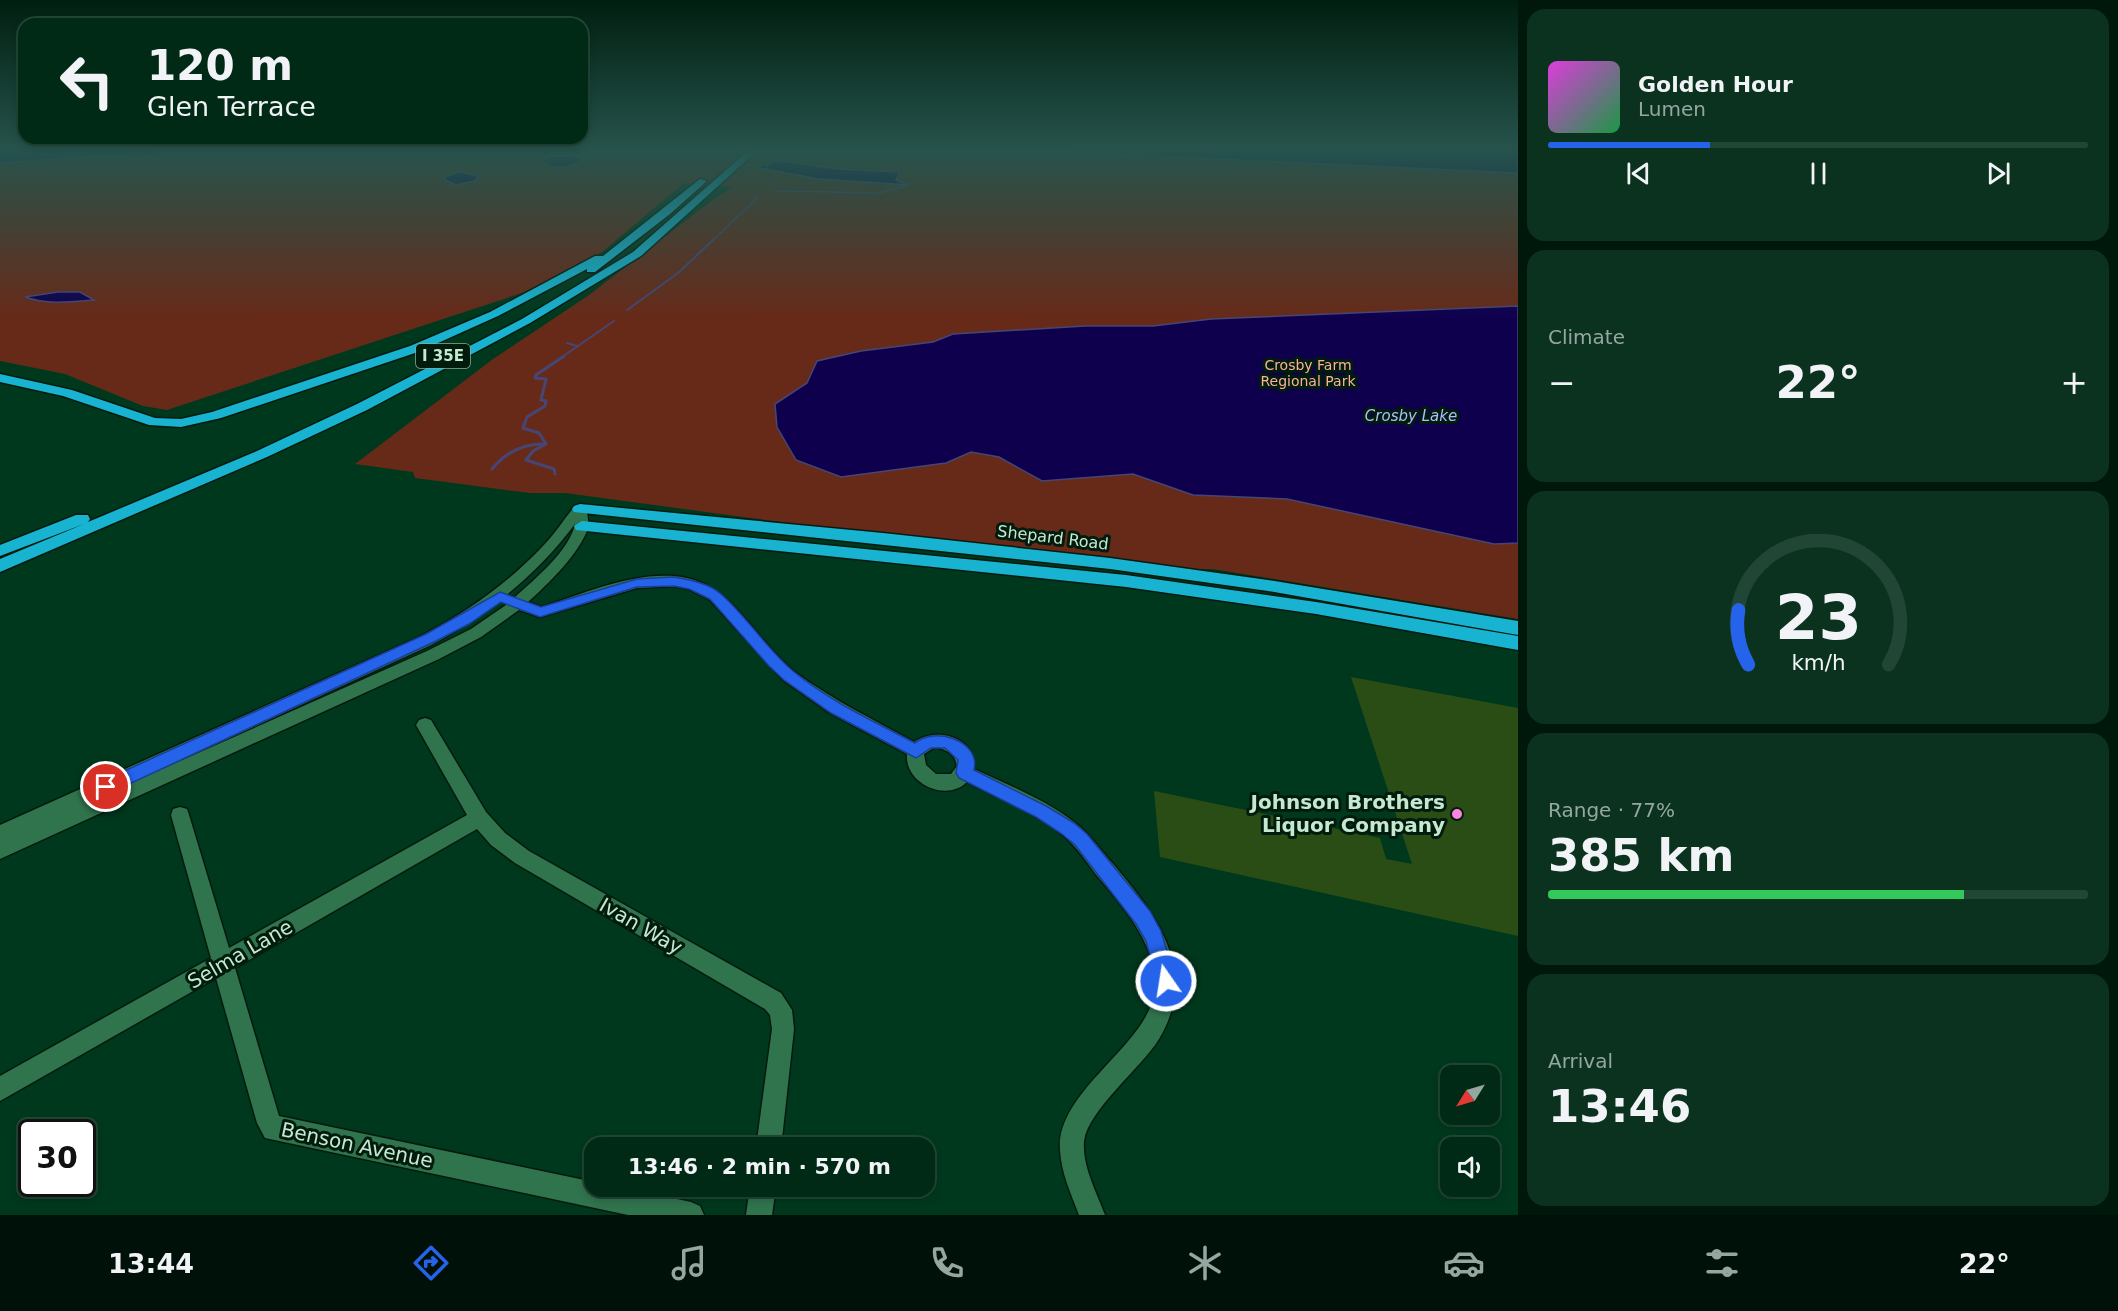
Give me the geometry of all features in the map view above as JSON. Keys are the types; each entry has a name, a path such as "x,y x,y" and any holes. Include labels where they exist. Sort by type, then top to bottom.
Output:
{"highway":[{"name":"I 35E","path":"256,451 486,333 586,274 675,205"},
{"name":"I 35E","path":"0,566 446,364 566,299 637,254 694,205"},
{"path":"0,378 67,393 154,422 181,423 203,419 414,349 494,314 627,244"},
{"name":"I 35E","path":"0,551 206,474"},
{"path":"581,517 1126,581 1316,608 1518,643"},
{"name":"Shepard Road","path":"581,517 986,549 1123,565 1313,593 1518,628"}],"street":[{"path":"0,834 431,638 464,620 500,596 549,548 565,524 581,517"},
{"path":"0,850 458,643 517,604 556,567 581,517"},
{"path":"500,596 540,612 637,583 667,581 693,585 715,596 789,676 836,708 916,751"},
{"name":"Ivan Way","path":"425,725 479,818 498,839 522,857 773,1001 781,1010 783,1029 769,1137"},
{"path":"942,741 951,744 965,757 967,765 964,773 952,782 937,782 928,779 918,769 915,762 916,751 927,742 942,741"},
{"path":"964,773 1042,812 1068,828 1081,840 1143,917 1155,938 1161,957 1166,981 1166,998 1152,1030 1079,1121 1072,1140 1079,1180 1092,1215"},
{"name":"Benson Avenue","path":"180,815 269,1123 274,1129 691,1215"},
{"name":"Selma Lane","path":"0,1089 479,818"},
{"path":"759,1215 761,1197"}],"green space":[{"name":"Crosby Farm Regional Park","path":"0,205 658,205 602,252 534,289 167,410 143,406 65,374 0,361"},
{"name":"Crosby Farm Regional Park","path":"706,205 1518,205 1518,619 1213,569 1172,569 847,531 565,493 530,493 415,478 413,472 355,464 493,359 589,295"}],"water":[{"path":"58,292 80,292 94,300 51,302 25,297"},
{"name":"Crosby Lake","path":"1518,306 1518,543 1494,544 1287,499 1193,495 1133,474 1042,481 999,457 971,452 946,463 841,477 796,460 777,427 775,404 807,383 817,361 861,351 933,342 953,334 1085,326 1153,326 1211,319"}],"building":[{"name":"Johnson Brothers Liquor Company","path":"1351,677 1518,708 1518,936 1160,857 1154,791 1380,838 1386,859 1412,864"}],"waterway":[{"path":"712,241 750,205"},
{"path":"627,310 678,273 713,240"},
{"path":"562,357 614,321"},
{"path":"567,343 577,346"},
{"path":"546,444 539,433 523,428 527,417 545,406 546,401 541,400 546,379 535,378 536,375 564,356"},
{"path":"492,469 516,450 530,445 546,444"},
{"path":"546,444 533,451 526,460 554,469 555,474"}],"place":[{"name":"Johnson Brothers Liquor Company","path":"1457,814"}],"route":[{"path":"106,787 431,638 483,609 500,596 540,612 637,583 674,581 693,585 715,596 774,662 813,694 916,751 927,742 935,740 951,744 965,757 967,765 964,773 1042,812 1068,828 1081,840 1143,917 1155,938 1166,981"}]}
